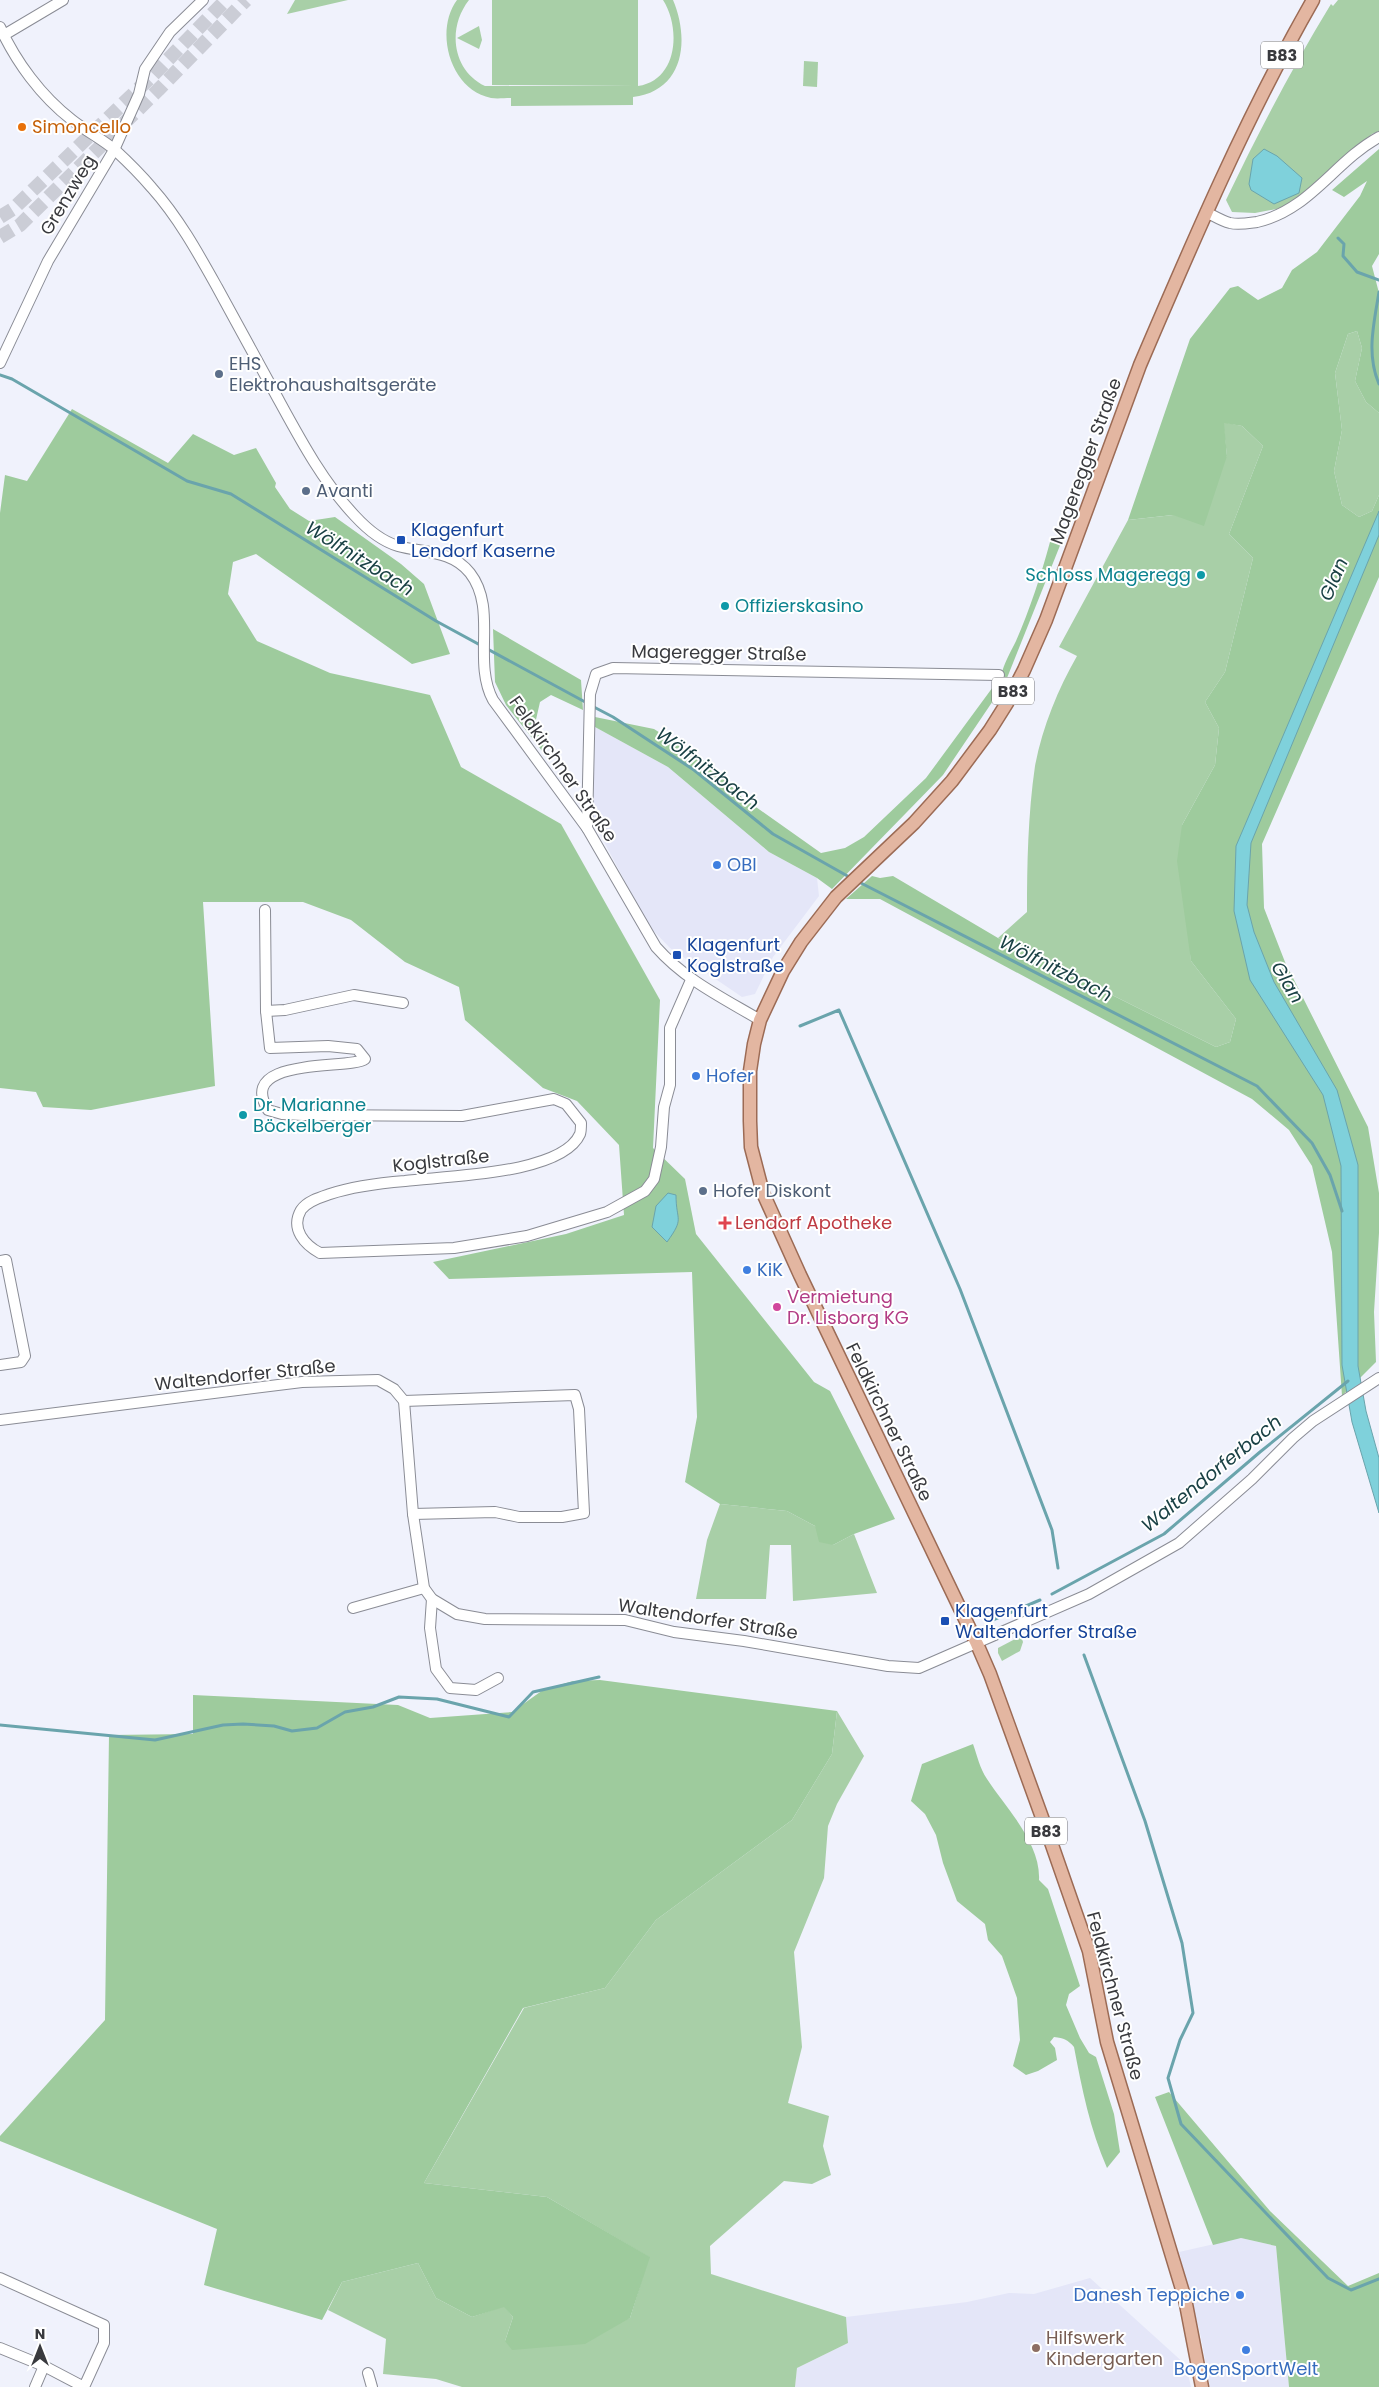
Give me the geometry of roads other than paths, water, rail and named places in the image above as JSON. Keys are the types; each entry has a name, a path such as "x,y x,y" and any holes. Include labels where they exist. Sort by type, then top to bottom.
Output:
{"main road":[{"name":"Mageregger Straße","path":"760,1020 792,956 836,897 914,823 952,781 990,730 1024,670 1046,620 1140,365 1206,212 1266,84 1313,0"},
{"name":"Feldkirchner Straße","path":"760,1020 750,1071 750,1121 751,1147 763,1193 800,1275 976,1644 1016,1746 1089,1951 1107,2042 1185,2299 1202,2387"}],"street":[{"path":"2,31 62,0"},
{"name":"Grenzweg","path":"0,363 48,261 114,150 139,94 145,69 170,32 202,0"},
{"name":"Feldkirchner Straße","path":"2,31 23,67 58,108 114,150 153,189 200,255 294,428 337,494 367,528 380,538 397,546 437,553 454,559 469,571 478,585 482,602 483,659 486,684 493,700 587,828 656,947 669,962 691,980 760,1020"},
{"path":"1206,212 1223,221 1237,224 1276,217 1298,205 1362,148 1379,137"},
{"name":"Mageregger Straße","path":"587,828 590,694 596,674 613,668 999,675"},
{"name":"Koglstraße","path":"265,910 266,1011 270,1048 328,1046 357,1049 365,1059 360,1063 302,1067 275,1076 267,1082 262,1091 262,1100 268,1110 303,1115 462,1116 554,1099 566,1104 581,1123 580,1134 570,1146 557,1155 524,1166 496,1172 404,1181 331,1194 312,1201 301,1210 298,1220 299,1231 302,1240 308,1247 320,1252 454,1248 527,1236 607,1212 644,1192 654,1179 661,1147 664,1107 670,1086 670,1028 691,980"},
{"path":"266,1011 285,1010 354,995 403,1003"},
{"path":"0,1261 6,1260 25,1356 21,1362 0,1365"},
{"name":"Waltendorfer Straße","path":"0,1420 302,1382 378,1380 394,1389 404,1401 413,1514 424,1588 432,1599 457,1614 485,1619 625,1620 674,1632 919,1668 1089,1594 1179,1543 1252,1479 1292,1438 1340,1403 1378,1379"},
{"path":"404,1401 432,1398 574,1395 579,1409 584,1513 562,1517 519,1517 495,1512 413,1514"},
{"path":"353,1608 424,1588"},
{"path":"432,1599 430,1628 436,1669 450,1688 476,1690 498,1678"},
{"path":"0,2278 104,2325 104,2343 84,2387 44,2366 0,2348"},
{"path":"35,2387 44,2366"},
{"path":"368,2374 372,2387"}],"water":[{"path":"1264,149 1277,156 1302,178 1299,193 1274,204 1251,190 1249,184 1253,159"},
{"path":"1379,511 1379,535 1251,843 1247,905 1254,932 1274,982 1337,1090 1358,1165 1358,1366 1366,1411 1379,1458 1379,1513 1352,1422 1342,1365 1341,1166 1323,1095 1250,980 1234,911 1236,846"},
{"path":"668,1193 676,1195 678,1223 667,1242 652,1227 656,1206"}],"waterway":[{"path":"1338,238 1344,244 1343,256 1357,272 1379,280"},
{"path":"1379,292 1372,338 1373,361 1379,384"},
{"name":"Wölfnitzbach","path":"0,375 12,379 187,481 231,494 436,621 587,703"},
{"name":"Wölfnitzbach","path":"592,706 613,717 694,770 773,834 851,878"},
{"name":"Wölfnitzbach","path":"857,881 1257,1086 1312,1143 1330,1175 1342,1211"},
{"path":"800,1026 839,1010 960,1289 1052,1530 1058,1568"},
{"name":"Waltendorferbach","path":"1052,1594 1164,1534 1260,1452 1348,1381"},
{"name":"Waltendorferbach","path":"988,1622 1040,1600"},
{"path":"1084,1655 1145,1821 1182,1943 1193,2013 1180,2040 1168,2078 1181,2124 1328,2278 1351,2290 1379,2279"},
{"name":"Waltendorferbach","path":"0,1725 155,1740 223,1725 274,1726 292,1731 317,1728 345,1712 373,1707 399,1697 437,1699 509,1717 533,1692 599,1677"}],"tunnel":[{"path":"0,217 13,209 151,77 226,0"},
{"path":"0,237 20,225 158,90 246,0"}],"place":[{"name":"Simoncello","path":"22,127"},
{"name":"EHS Elektrohaushaltsgeräte","path":"219,374"},
{"name":"Avanti","path":"306,491"},
{"name":"Klagenfurt Lendorf Kaserne","path":"401,540"},
{"name":"Schloss Mageregg","path":"1201,575"},
{"name":"Offizierskasino","path":"725,606"},
{"name":"OBI","path":"717,865"},
{"name":"Klagenfurt Koglstraße","path":"677,955"},
{"name":"Hofer","path":"696,1076"},
{"name":"Dr. Marianne Böckelberger","path":"243,1115"},
{"name":"Hofer Diskont","path":"703,1191"},
{"name":"Lendorf Apotheke","path":"725,1223"},
{"name":"KiK","path":"747,1270"},
{"name":"Vermietung Dr. Lisborg KG","path":"777,1307"},
{"name":"Klagenfurt Waltendorfer Straße","path":"945,1621"},
{"name":"Danesh Teppiche","path":"1240,2295"},
{"name":"Hilfswerk Kindergarten","path":"1036,2348"},
{"name":"BogenSportWelt","path":"1246,2350"}],"water label":[{"name":"Glan","path":"1333,579"},
{"name":"Glan","path":"1288,982"}]}
